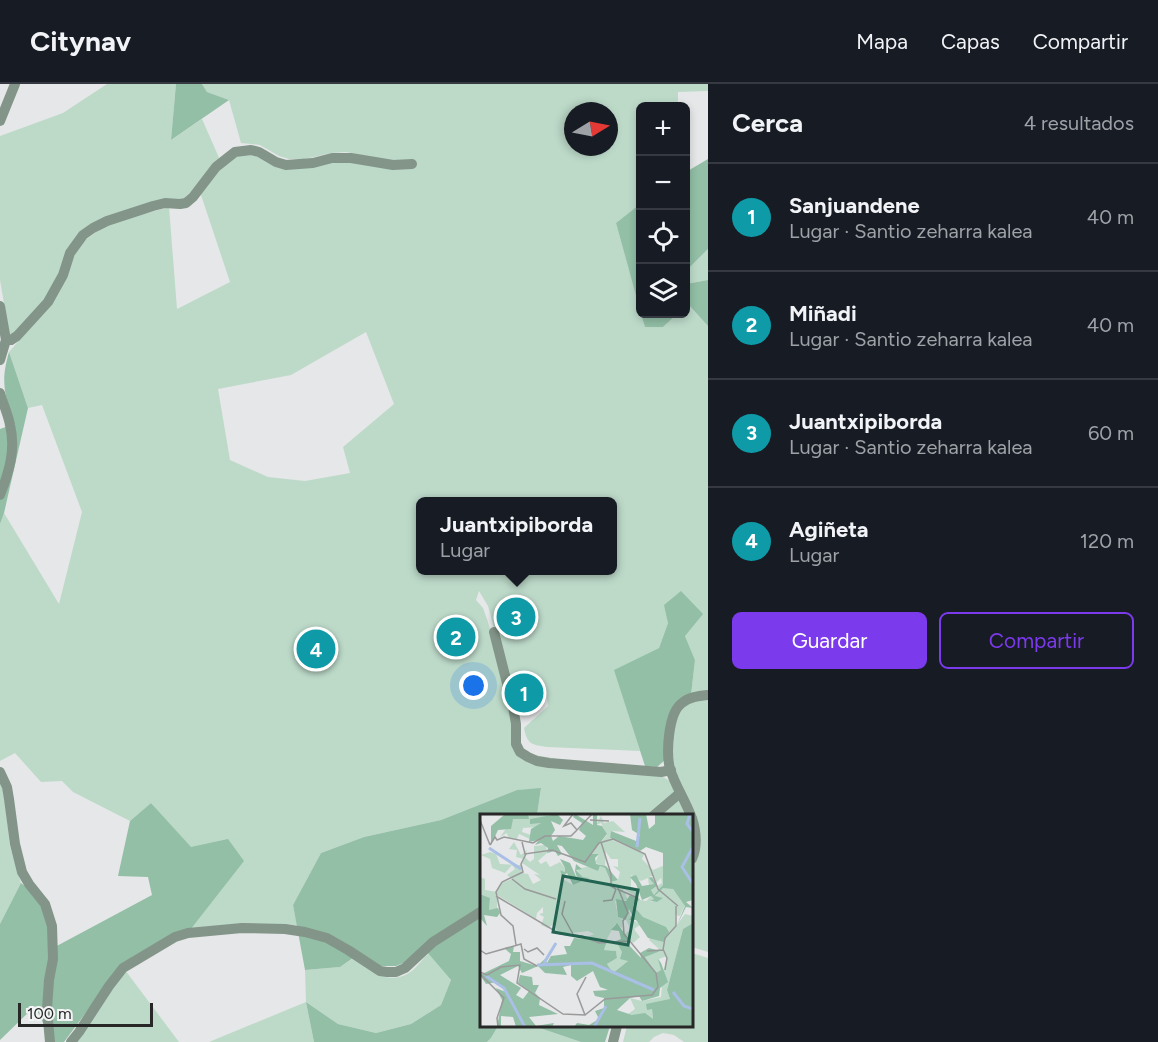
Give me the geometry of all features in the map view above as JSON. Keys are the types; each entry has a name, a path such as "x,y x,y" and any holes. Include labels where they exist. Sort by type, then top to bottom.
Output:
{"street":[{"path":"0,121 15,84"},
{"path":"6,340 12,340 17,336 48,302 63,275 69,253 83,235 107,221 153,206 186,202 193,197 216,167 235,152 251,150 259,152 286,165 300,165 332,158 393,165 412,164"},
{"path":"0,306 6,340 0,360"},
{"path":"0,393 12,440 10,471 0,495"},
{"path":"494,632 514,716 516,744 520,752 537,761 549,763 660,772 670,770"},
{"path":"690,814 670,770 671,726 675,711 680,704 688,699 708,694"},
{"path":"0,772 8,793 15,844 22,872 45,904 52,926 53,959 47,1009 50,1042"},
{"path":"655,814 680,793"},
{"path":"693,825 696,838 693,856"},
{"path":"71,1042 123,968 175,937 188,933 242,928 305,932 327,938 380,970 396,972 405,968 433,942 480,912"},
{"path":"613,1042 617,1027"}],"green space":[{"path":"107,84 176,84 171,140 202,119 220,160 184,199 89,227 48,297 12,335 9,333 0,280 0,136 63,113"},
{"path":"176,84 202,84 207,92 229,100 171,140"},
{"path":"202,84 708,84 708,91 678,92 678,102 636,102 636,207 616,223 636,295 636,318 642,318 645,327 663,327 673,318 690,318 690,306 708,326 708,693 691,695 695,660 685,636 668,623 659,648 615,670 640,751 535,745 527,738 524,728 548,706 546,693 537,695 529,681 511,688 488,606 479,591 476,600 483,608 488,622 511,710 517,752 663,777 670,781 686,814 537,814 541,789 517,790 441,820 364,837 321,853 293,905 297,925 245,924 190,930 191,848 151,803 130,821 73,792 62,781 41,782 15,753 0,761 0,524 4,513 59,604 82,512 42,405 28,408 9,352 49,306 73,253 82,242 108,224 169,207 177,309 230,282 200,192 220,167 241,154 255,153 274,165 335,160 387,160 346,152 305,159 289,159 260,145 241,143 229,100 207,92","holes":["366,332 394,404 343,447 350,473 305,481 268,477 230,460 218,389 291,375"]},
{"path":"708,159 708,249 690,267 690,210 690,170"},
{"path":"636,207 636,296 616,223"},
{"path":"708,249 708,280 690,283 690,267"},
{"path":"708,280 708,326 690,306 690,283"},
{"path":"642,318 673,318 663,327 645,327"},
{"path":"9,352 28,408 0,524 0,429 14,424 4,380"},
{"path":"681,591 703,614 685,636 695,660 691,695 679,702 665,760 657,767 645,766 614,670 659,648 668,623 664,605"},
{"path":"708,698 708,952 693,947 693,870 697,855 693,841 693,814 686,814 675,776 671,744 678,713 691,700"},
{"path":"0,781 4,793 10,846 21,883 0,924"},
{"path":"541,788 537,814 480,814 480,1027 497,1027 491,1038 487,1042 314,1042 306,1002 338,1024 376,1033 411,1024 441,1005 451,980 428,953 396,966 378,966 359,954 340,967 305,970 293,905 321,853 364,837 441,820 517,790"},
{"path":"151,803 191,847 228,839 244,861 190,930 122,964 64,1042 52,1042 35,1006 0,1040 0,924 21,883 45,902 53,948 152,895 148,877 118,876 130,821"},
{"path":"429,953 451,980 441,1005 411,1024 376,1033 338,1024 306,1002 305,970 340,967 354,958 379,975 393,978 401,977 412,971"},
{"path":"693,953 708,958 708,1042 684,1042 674,1035 663,1033 649,1042 623,1042 627,1027 693,1027"},
{"path":"125,970 179,1042 77,1042"},
{"path":"306,1002 314,1042 209,1042"},
{"path":"497,1027 537,1027 581,1042 487,1042"},
{"path":"537,1027 610,1027 605,1042 581,1042"}],"place":[{"name":"Juantxipiborda","path":"516,617"},
{"name":"Miñadi","path":"456,637"},
{"name":"Agiñeta","path":"316,649"},
{"name":"Sanjuandene","path":"524,693"}]}
